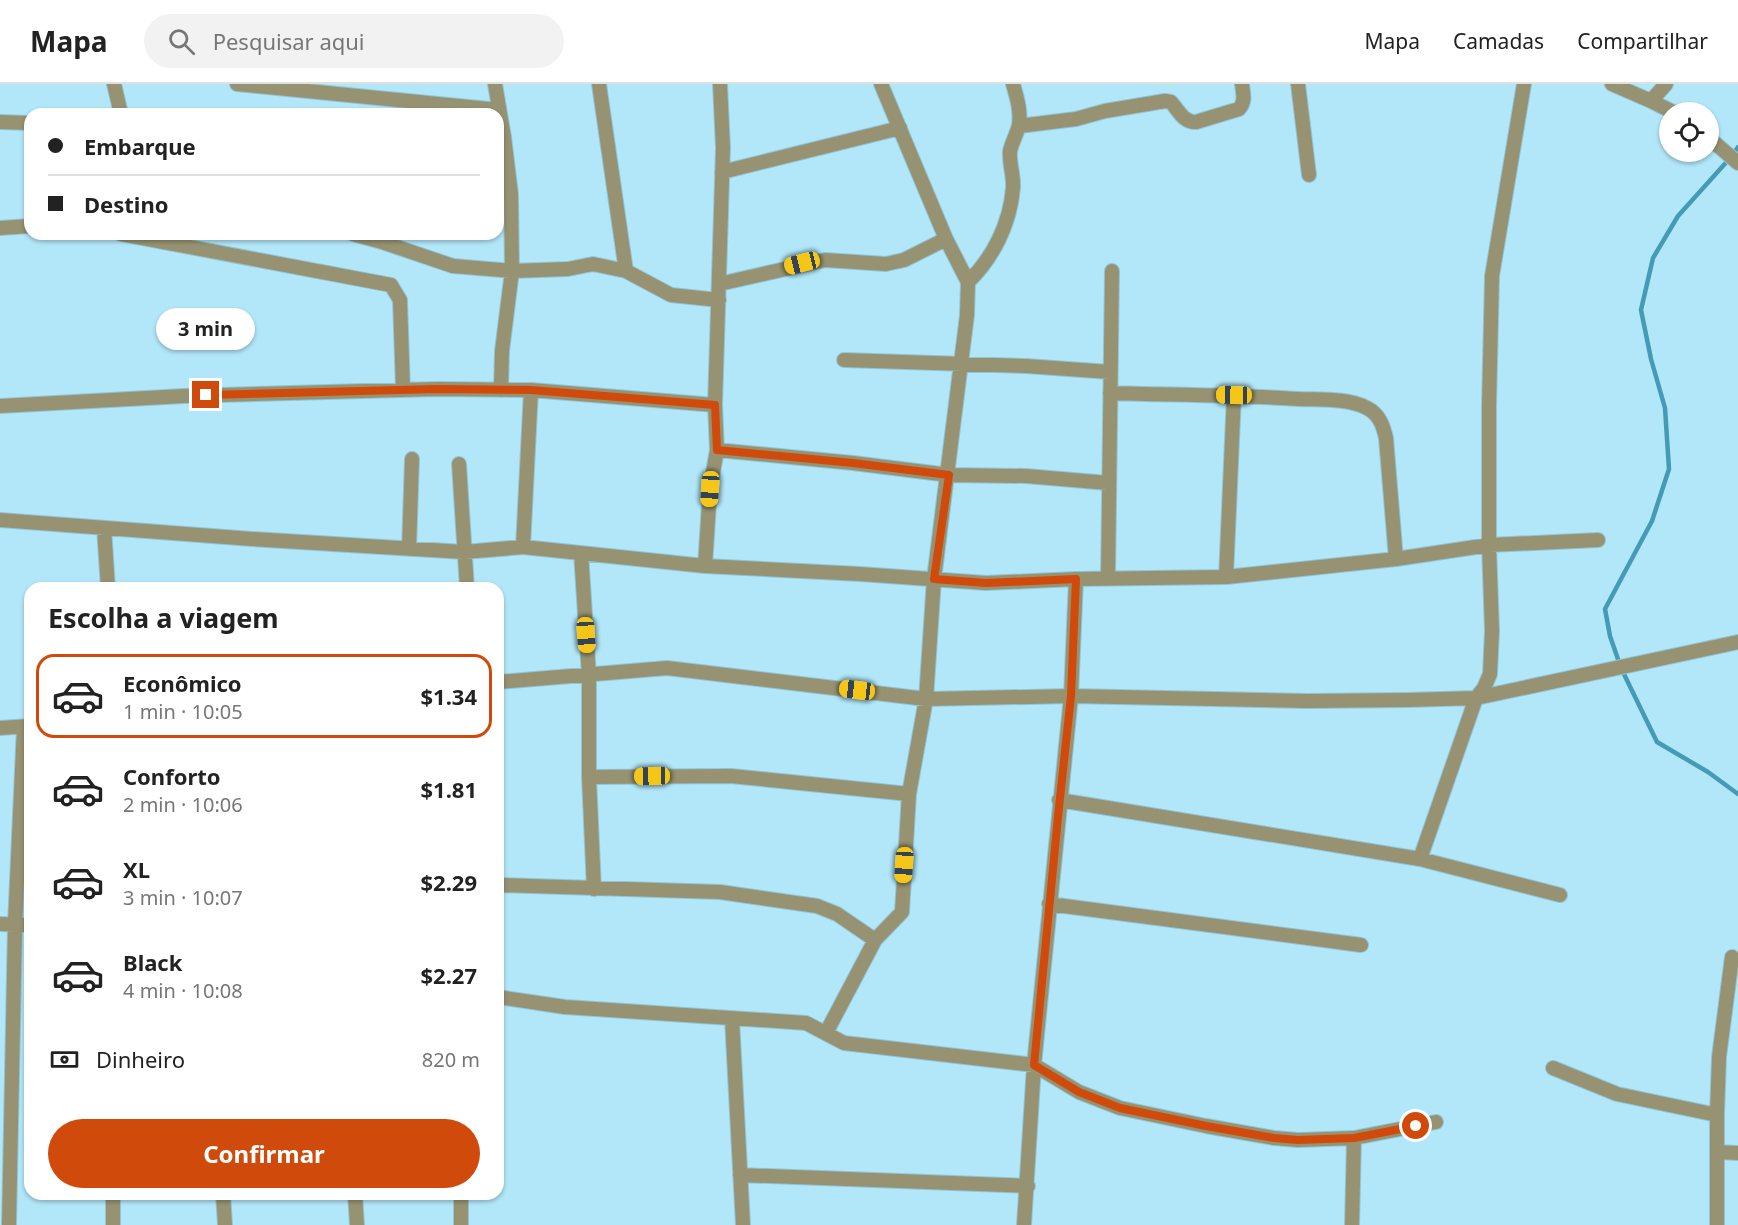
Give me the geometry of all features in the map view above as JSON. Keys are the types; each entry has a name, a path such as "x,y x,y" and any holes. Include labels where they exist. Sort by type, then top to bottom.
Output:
{"street":[{"path":"114,84 120,108"},
{"path":"237,84 350,90 404,108"},
{"path":"495,84 499,108"},
{"path":"599,84 626,271"},
{"path":"705,566 710,489 717,450 715,405 722,172 720,84"},
{"path":"826,1033 875,940 902,912 909,794 926,699 934,579 949,475 959,365 967,315 968,282 946,239 881,84"},
{"path":"968,282 981,269 997,244 1005,222 1013,185 1009,163 1011,148 1019,126 1019,105 1013,84"},
{"path":"1019,126 1076,119 1105,111 1165,101 1171,102 1185,120 1196,122 1239,109 1243,104 1244,96 1242,84"},
{"path":"1298,84 1309,175"},
{"path":"1420,859 1476,698 1491,674 1489,406 1492,276 1524,84"},
{"path":"1612,84 1659,105"},
{"path":"1651,101 1666,84"},
{"path":"0,122 24,123"},
{"path":"722,172 900,128"},
{"path":"1719,147 1738,163"},
{"path":"501,390 502,351 512,271 504,193"},
{"path":"0,228 24,226"},
{"path":"719,284 825,260 886,264 904,260 946,239"},
{"path":"153,240 391,285 400,300 403,390"},
{"path":"375,240 453,266 512,271 568,270 593,264 626,271 671,295 719,300"},
{"path":"1108,579 1112,271"},
{"path":"844,360 1026,366 1110,372"},
{"path":"0,406 184,396 403,390 531,390 715,405"},
{"path":"523,548 531,390"},
{"path":"1110,393 1234,395 1339,401 1366,407 1377,415 1386,438 1396,560"},
{"path":"1226,577 1234,395"},
{"path":"717,450 949,475 1026,476 1108,483"},
{"path":"409,549 412,459"},
{"path":"459,464 466,582"},
{"path":"0,520 464,552 523,548 705,566 986,583 1226,577 1396,560 1489,545 1598,540"},
{"path":"104,528 108,582"},
{"path":"581,553 589,676 589,777 594,889"},
{"path":"1024,1225 1034,1065 1071,696 1076,579"},
{"path":"504,682 667,668 926,699 1071,696 1308,701 1476,698 1738,642"},
{"path":"0,728 24,726"},
{"path":"9,1225 15,924 24,776"},
{"path":"589,777 731,776 909,794"},
{"path":"1059,800 1420,859 1560,895"},
{"path":"504,885 720,892 817,906 837,914 875,940"},
{"path":"1049,904 1361,945"},
{"path":"0,924 24,925"},
{"path":"1718,1225 1719,1057 1732,957"},
{"path":"504,998 566,1007 806,1023 844,1043 1034,1065 1079,1092 1120,1108 1274,1138 1298,1140 1354,1138 1436,1122"},
{"path":"732,1019 743,1225"},
{"path":"1553,1068 1617,1094 1717,1115"},
{"path":"1352,1225 1354,1138"},
{"path":"1718,1152 1738,1153"},
{"path":"740,1175 1028,1186"},
{"path":"112,1225 113,1200"},
{"path":"224,1200 225,1225"},
{"path":"355,1200 357,1225"},
{"path":"461,1200 461,1225"}],"waterway":[{"path":"1738,147 1678,216 1653,258 1641,310 1651,359 1665,408 1669,469 1652,521 1605,609 1610,636 1621,668 1657,742 1708,772 1738,794"}],"route":[{"path":"206,395 437,389 531,390 715,405 717,450 949,475 934,579 986,583 1076,579 1071,696 1034,1065 1079,1092 1120,1108 1274,1138 1298,1140 1354,1138 1416,1126"}]}
